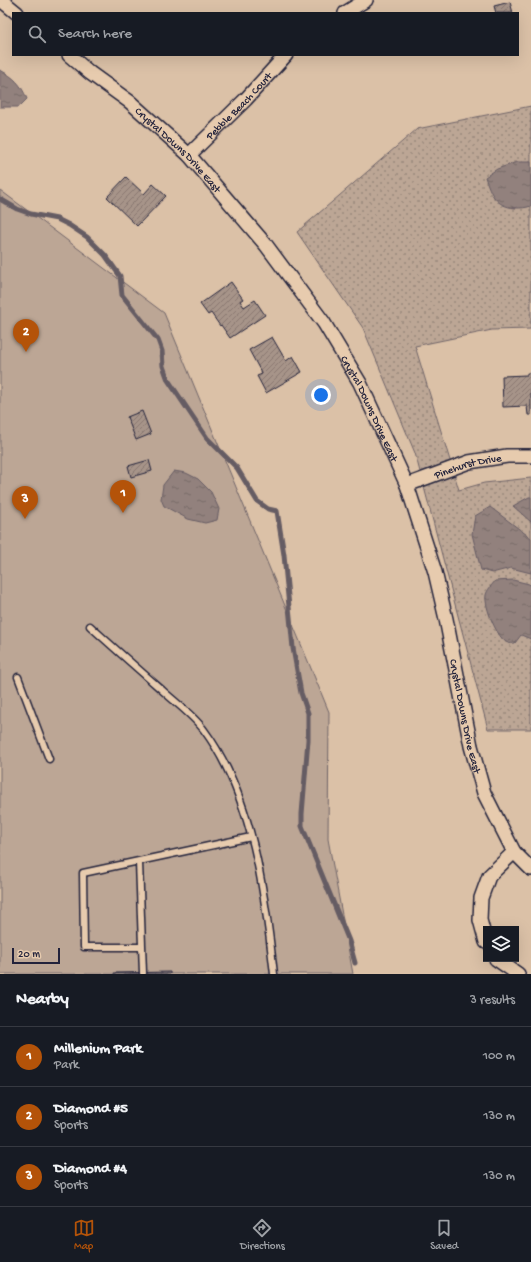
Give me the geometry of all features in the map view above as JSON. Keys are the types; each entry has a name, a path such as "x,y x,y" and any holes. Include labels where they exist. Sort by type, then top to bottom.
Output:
{"street":[{"path":"1,0 16,12"},
{"path":"347,12 366,0"},
{"name":"Crystal Downs Drive East","path":"69,56 130,102 189,154 266,245 324,323 360,383 407,484 436,572 471,746 484,793 514,852 531,869"},
{"name":"Pebble Beach Court","path":"189,154 246,99 285,56"},
{"name":"Pinehurst Drive","path":"407,484 469,462 507,456 531,456"},
{"path":"483,931 480,920 481,898 489,876 514,852"},
{"path":"500,962 518,974"}],"lane":[{"path":"90,626 204,729 226,764 242,803 251,837 262,887 274,974"},
{"path":"18,677 49,759"},
{"path":"142,947 84,947 83,874 251,837"},
{"path":"138,862 143,973"}],"shaded area":[{"path":"531,106 531,329 492,330 415,346 459,490 484,483 531,478 531,729 488,729 415,453 363,328 297,232 417,129"},
{"path":"0,190 164,313 329,712 328,839 353,974 0,974"}],"water":[{"path":"0,70 9,75 20,85 25,94 27,99 19,107 0,107"},
{"path":"517,162 531,162 531,206 522,208 508,207 498,202 489,189 485,177 497,169"},
{"path":"174,471 186,473 198,479 211,492 219,509 217,520 205,523 188,519 164,506 161,499 163,485"},
{"path":"531,497 531,522 513,506"},
{"path":"490,507 531,538 531,573 511,568 492,573 481,570 472,534 475,516"},
{"path":"513,580 529,584 531,586 531,639 521,635 515,643 508,643 500,635 492,622 487,607 486,595 488,589 495,581"}],"building":[{"path":"510,2 513,12 496,12 494,6"},
{"path":"126,177 144,194 153,184 166,196 137,226 107,197"},
{"path":"231,282 243,299 240,301 244,307 255,300 265,315 230,338 211,313 208,315 200,304"},
{"path":"272,337 286,361 293,356 302,372 266,393 257,376 262,374 249,350"},
{"path":"527,373 531,373 531,415 528,415 527,406 503,407 502,376 527,375"},
{"path":"142,411 151,434 136,440 127,417"},
{"path":"149,460 152,471 131,477 128,466"},
{"path":"170,972 170,974 114,974 114,973"}],"waterway":[{"path":"0,199 17,209 31,214 57,219 69,225 87,237 105,255 120,276 122,295 158,340 162,351 163,366 168,380 207,438 237,468 257,501 268,509 277,511 284,555 293,648 301,693 308,713 308,740 302,826 349,941 355,963"}],"place":[{"name":"Diamond #5","path":"26,352"},
{"name":"Millenium Park","path":"123,513"},
{"name":"Diamond #4","path":"25,519"}]}
